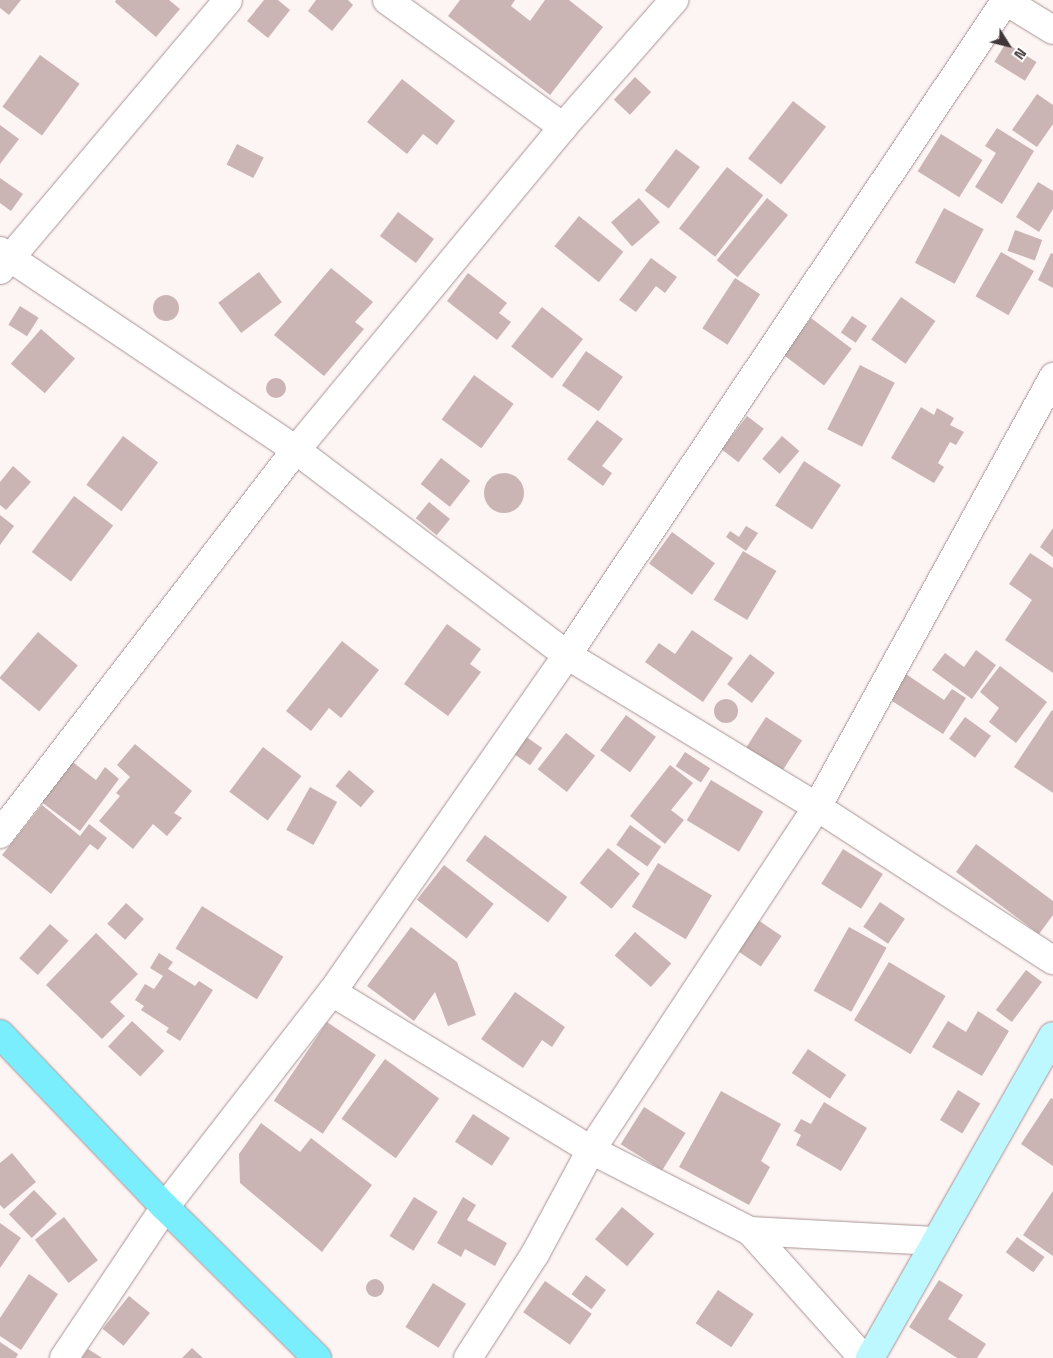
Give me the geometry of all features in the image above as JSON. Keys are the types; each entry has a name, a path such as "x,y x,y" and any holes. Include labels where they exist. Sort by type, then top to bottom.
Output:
{"main road":[{"path":"0,1034 165,1207 317,1358"}],"street":[{"path":"228,0 4,260 296,450 567,655 817,807 1053,960"},
{"path":"387,0 563,128"},
{"path":"0,834 296,450 563,128 674,0"},
{"path":"64,1358 165,1207 332,992 567,655 1005,0 1053,30"},
{"path":"468,1358 534,1254 591,1150 817,807 1053,377"},
{"path":"332,992 591,1150 750,1231 863,1358"},
{"path":"870,1358 1053,1036"},
{"path":"750,1231 936,1241"}],"building":[{"path":"0,0 21,0 9,15 0,8"},
{"path":"116,0 169,0 180,9 156,37 115,2"},
{"path":"264,0 278,0 290,10 268,38 247,21"},
{"path":"316,0 348,0 353,5 332,31 308,11"},
{"path":"460,0 515,0 511,6 530,21 545,0 569,0 603,27 550,95 448,16"},
{"path":"1006,43 1037,62 1025,81 994,62"},
{"path":"40,55 80,84 42,136 2,107"},
{"path":"635,77 651,92 630,115 614,100"},
{"path":"402,79 455,121 437,145 423,134 407,154 367,122"},
{"path":"1037,94 1053,105 1053,124 1037,147 1012,130"},
{"path":"793,101 826,127 781,184 748,159"},
{"path":"0,125 19,139 0,164"},
{"path":"997,128 1034,151 1002,204 975,187 996,153 985,146"},
{"path":"941,134 983,160 959,197 918,171"},
{"path":"237,144 264,158 253,178 227,164"},
{"path":"676,149 700,167 669,209 645,191"},
{"path":"727,167 763,195 715,257 679,228"},
{"path":"0,178 23,194 11,211 0,203"},
{"path":"1038,182 1053,191 1053,209 1039,232 1016,217"},
{"path":"639,198 660,222 632,246 611,222"},
{"path":"767,198 788,215 738,277 717,260"},
{"path":"944,208 984,229 955,284 915,263"},
{"path":"398,212 434,239 416,263 380,236"},
{"path":"579,216 623,252 599,282 554,246"},
{"path":"1015,230 1042,240 1035,261 1007,251"},
{"path":"1001,252 1034,271 1008,315 976,296"},
{"path":"1051,253 1053,254 1053,288 1038,280"},
{"path":"651,258 677,277 665,293 656,286 636,312 619,300"},
{"path":"331,268 373,302 355,322 364,329 324,376 274,335"},
{"path":"259,272 282,302 241,333 218,303"},
{"path":"468,273 507,303 499,313 511,322 497,340 447,301"},
{"path":"735,278 760,294 727,345 702,328"},
{"path":"166,295 175,299 179,308 175,317 166,321 157,317 153,308 157,299"},
{"path":"901,297 935,321 906,364 871,340"},
{"path":"20,306 39,318 27,336 8,325"},
{"path":"542,307 583,339 552,378 511,346"},
{"path":"852,316 867,326 856,343 841,333"},
{"path":"811,318 852,349 824,385 783,355"},
{"path":"41,329 75,359 45,393 11,364"},
{"path":"586,351 623,377 599,411 562,385"},
{"path":"860,365 895,383 862,447 827,429"},
{"path":"474,375 514,404 481,448 442,419"},
{"path":"272,378 280,378 286,384 286,392 280,398 272,398 266,392 266,384"},
{"path":"921,407 934,415 937,408 954,418 950,425 964,432 956,445 950,442 938,463 944,467 934,483 891,458"},
{"path":"747,416 764,429 738,462 722,450"},
{"path":"597,420 623,439 602,466 612,473 603,486 567,459"},
{"path":"123,436 158,462 121,511 86,485"},
{"path":"782,436 799,451 780,474 762,459"},
{"path":"441,458 470,481 450,507 421,484"},
{"path":"804,461 841,485 812,529 775,505"},
{"path":"13,466 31,482 6,510 0,505 0,482"},
{"path":"500,473 508,473 515,476 521,482 524,493 521,504 515,510 508,513 500,513 493,510 487,504 484,497 484,489 487,482 493,476"},
{"path":"74,496 113,525 71,581 32,552"},
{"path":"429,502 450,519 437,535 416,518"},
{"path":"0,515 14,526 0,545"},
{"path":"746,526 758,533 746,551 726,537 730,531 739,537"},
{"path":"1053,528 1053,557 1040,547"},
{"path":"672,532 715,563 692,595 649,564"},
{"path":"743,551 776,571 747,620 714,600"},
{"path":"1030,553 1053,568 1053,673 1005,640 1032,600 1009,584"},
{"path":"447,624 481,649 470,664 481,672 448,716 404,684"},
{"path":"692,630 733,658 703,702 645,662 659,643 675,654"},
{"path":"38,632 78,665 39,711 0,678"},
{"path":"342,641 379,670 341,718 329,708 311,731 286,711"},
{"path":"976,650 996,665 972,699 932,670 945,653 964,667"},
{"path":"750,654 775,673 752,703 727,684"},
{"path":"1000,666 1047,702 1016,743 989,722 999,708 980,692"},
{"path":"906,674 944,700 952,689 966,698 943,734 889,699"},
{"path":"726,699 734,703 738,711 734,719 726,723 718,719 714,711 718,703"},
{"path":"1053,711 1053,793 1014,767"},
{"path":"626,715 656,737 630,772 600,751"},
{"path":"766,717 802,740 782,771 746,747"},
{"path":"965,717 991,736 975,758 949,739"},
{"path":"566,733 595,756 567,792 538,769"},
{"path":"525,736 542,748 530,765 513,753"},
{"path":"135,744 192,791 174,813 182,818 167,836 153,824 133,849 99,821 120,796 116,793 130,777 117,765"},
{"path":"263,747 301,776 268,821 229,792"},
{"path":"685,752 710,768 701,783 676,766"},
{"path":"70,760 96,780 105,767 119,779 80,831 40,801"},
{"path":"670,765 693,783 671,810 684,820 665,844 630,816"},
{"path":"349,770 374,791 361,807 336,786"},
{"path":"711,780 763,811 739,852 687,820"},
{"path":"310,787 337,802 313,845 286,830"},
{"path":"42,805 80,836 89,824 107,838 98,850 90,844 51,894 2,855"},
{"path":"630,825 661,847 647,866 616,845"},
{"path":"485,835 567,897 548,923 466,861"},
{"path":"976,844 1053,901 1053,915 1039,934 956,872"},
{"path":"608,848 640,874 612,909 580,883"},
{"path":"843,849 883,874 861,909 821,884"},
{"path":"658,863 712,895 686,939 632,907"},
{"path":"444,865 494,904 467,938 417,900"},
{"path":"880,902 905,919 888,944 863,927"},
{"path":"126,903 144,919 125,940 107,924"},
{"path":"202,906 283,957 257,999 176,948"},
{"path":"755,918 782,936 761,967 734,949"},
{"path":"50,924 69,941 38,975 19,958"},
{"path":"411,927 457,962 476,1015 448,1026 435,992 414,1021 367,986"},
{"path":"849,927 887,948 851,1012 814,991"},
{"path":"635,932 671,963 651,987 615,955"},
{"path":"96,933 138,974 110,1002 125,1016 102,1039 46,985"},
{"path":"159,953 173,962 168,969 195,986 199,981 213,990 180,1041 166,1032 169,1028 141,1010 144,1006 135,1000 145,984 154,989 163,976 150,968"},
{"path":"889,962 946,996 911,1054 854,1020"},
{"path":"1026,970 1042,982 1012,1022 996,1010"},
{"path":"515,992 565,1027 552,1047 542,1040 523,1068 481,1039"},
{"path":"978,1011 1009,1031 982,1076 932,1047 948,1021 966,1032"},
{"path":"132,1021 164,1051 140,1077 108,1047"},
{"path":"327,1022 376,1055 323,1134 274,1101"},
{"path":"808,1049 846,1075 830,1099 792,1073"},
{"path":"385,1059 439,1098 396,1158 342,1119"},
{"path":"958,1090 980,1103 962,1133 940,1120"},
{"path":"721,1091 781,1124 761,1161 770,1167 749,1205 679,1167"},
{"path":"1051,1098 1053,1099 1053,1166 1021,1144"},
{"path":"824,1102 867,1128 841,1171 796,1145 801,1135 794,1131 801,1119 811,1124"},
{"path":"644,1107 686,1133 662,1170 621,1144"},
{"path":"473,1114 510,1138 492,1166 455,1142"},
{"path":"261,1123 300,1152 311,1138 372,1185 322,1252 240,1183 239,1154"},
{"path":"12,1153 36,1182 4,1209 0,1205 0,1163"},
{"path":"34,1190 57,1214 32,1238 9,1214"},
{"path":"1053,1191 1053,1256 1023,1235"},
{"path":"414,1197 438,1212 413,1251 390,1236"},
{"path":"463,1197 476,1205 467,1220 507,1243 495,1266 465,1249 461,1257 437,1243"},
{"path":"622,1207 654,1234 627,1266 595,1239"},
{"path":"64,1217 98,1260 69,1283 35,1240"},
{"path":"0,1223 21,1238 0,1268"},
{"path":"1017,1237 1045,1257 1033,1272 1006,1252"},
{"path":"29,1274 58,1294 21,1350 0,1336 0,1318"},
{"path":"586,1275 606,1290 592,1309 572,1294"},
{"path":"371,1279 379,1279 384,1284 382,1295 371,1297 366,1292 366,1284"},
{"path":"939,1280 963,1295 948,1319 986,1344 977,1358 957,1358 909,1327"},
{"path":"545,1281 592,1314 570,1345 523,1312"},
{"path":"433,1283 466,1304 439,1348 405,1327"},
{"path":"718,1290 754,1314 731,1347 696,1323"},
{"path":"129,1296 150,1313 124,1346 103,1329"},
{"path":"0,1342 18,1354 16,1358 0,1358"},
{"path":"192,1348 203,1358 182,1358"},
{"path":"88,1349 102,1358 82,1358"}]}
